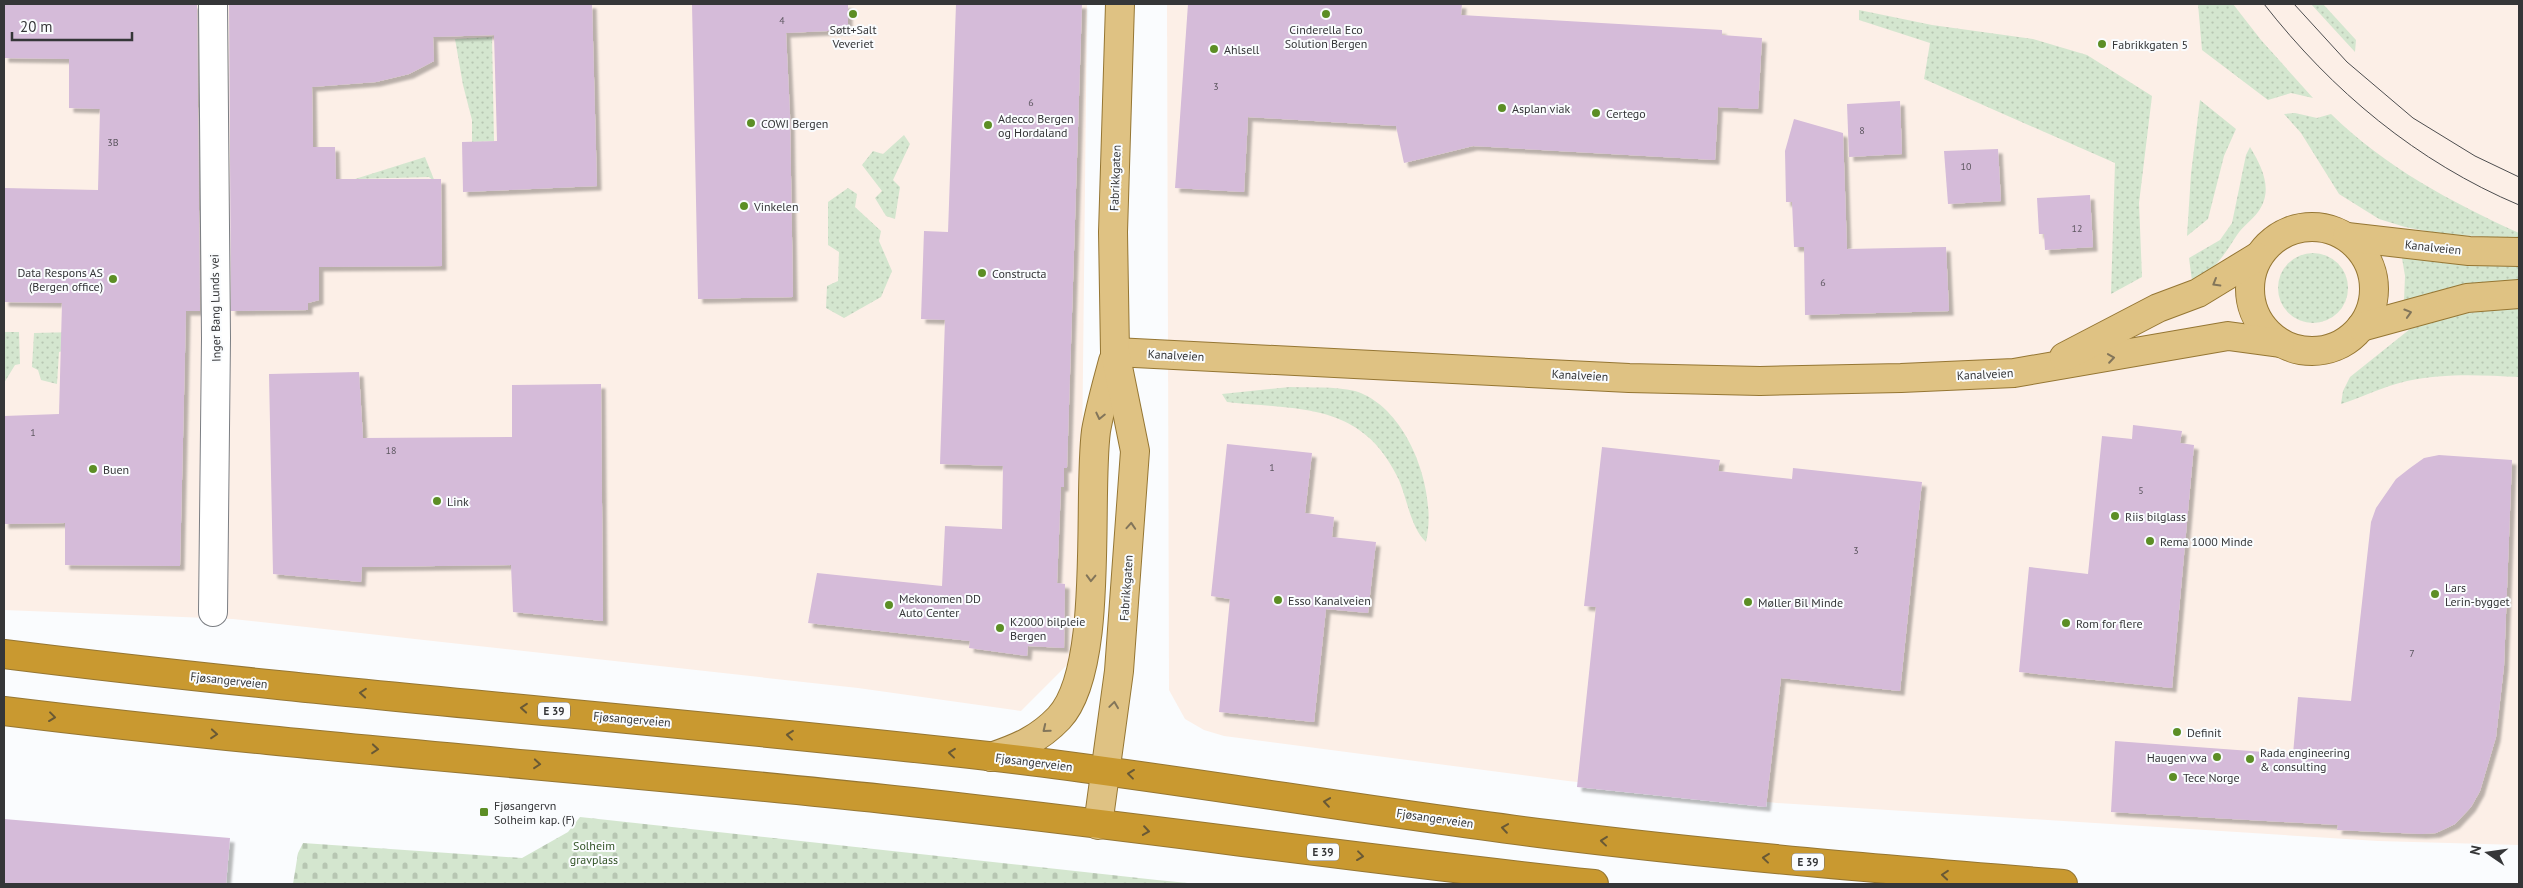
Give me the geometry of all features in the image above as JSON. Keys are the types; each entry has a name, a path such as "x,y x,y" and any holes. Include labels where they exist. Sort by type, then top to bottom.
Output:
{"highway":[{"name":"Fjøsangerveien","path":"4,654 199,677 711,726 991,757 1105,771 1553,835 1847,866 2063,884"},
{"name":"E 39","path":"4,711 208,734 969,808 1594,884"}],"main road":[{"name":"Fabrikkgaten","path":"1098,825 1120,671 1135,451 1115,352 1113,232 1120,4"},
{"path":"2303,227 2334,230 2347,237 2364,256 2374,279 2374,296 2370,312 2361,327 2349,339 2333,348 2316,351 2297,350 2280,343 2265,330 2255,314 2250,295 2250,276 2258,258 2270,243 2285,232 2303,227"},
{"name":"Kanalveien","path":"2347,237 2469,251 2519,252"},
{"name":"Kanalveien","path":"2045,367 2158,308 2198,293 2258,258"},
{"path":"2361,327 2467,298 2519,294"},
{"name":"Kanalveien","path":"1115,352 1629,378 1760,381 2014,373 2228,336 2280,343"},
{"name":"Fabrikkgaten","path":"991,757 1024,746 1060,717 1074,692 1083,665 1089,612 1096,431 1115,352"}],"street":[{"name":"Inger Bang Lunds vei","path":"213,4 216,338 213,612"}],"shaded area":[{"path":"4,4 1087,4 1081,551 1070,662 1021,711 858,688 233,619 4,610"},
{"path":"1167,4 2519,4 2519,845 2378,841 1777,803 1568,781 1224,736 1204,730 1185,719 1169,690"}],"green space":[{"path":"2198,4 2233,4 2261,40 2313,98 2291,93 2268,100 2202,50"},
{"path":"2311,4 2323,4 2356,40 2355,52"},
{"path":"1859,10 1932,25 2033,39 2087,55 2152,96 2139,203 2142,277 2111,294 2115,163 1924,79 1930,43 1859,20"},
{"path":"492,37 494,141 472,142 472,120 463,85 455,39"},
{"path":"2200,100 2236,129 2224,156 2208,219 2187,236 2191,174"},
{"path":"2295,113 2317,118 2331,114 2374,151 2396,167 2444,196 2519,233 2519,239 2442,234 2405,227 2379,219 2339,194 2301,133 2284,114"},
{"path":"904,135 910,144 893,180 900,187 895,219 886,216 875,198 882,191 862,165 873,151 883,154"},
{"path":"2250,147 2259,162 2266,187 2263,204 2256,215 2239,232 2218,262 2207,272 2192,281 2189,258 2220,240 2232,223 2246,155"},
{"path":"425,157 435,182 429,177 355,179"},
{"path":"848,188 857,194 855,207 881,231 879,241 892,271 881,297 844,318 826,308 827,286 838,281 839,252 828,245 828,202"},
{"path":"2306,253 2320,253 2333,259 2342,268 2348,281 2346,301 2338,313 2320,323 2306,323 2293,317 2284,308 2278,295 2278,281 2284,268 2293,259"},
{"path":"2404,256 2461,264 2519,265 2519,282 2467,285 2404,301 2405,276 2402,258"},
{"path":"2519,307 2519,377 2463,375 2421,378 2390,386 2341,404 2343,391 2350,377 2410,329 2452,315"},
{"path":"160,330 59,352 57,384 41,380 38,370 32,367 34,333"},
{"path":"4,332 19,332 20,364 15,365 4,383"},
{"path":"1290,387 1347,389 1355,391 1374,400 1390,414 1404,433 1415,454 1423,476 1429,522 1426,542 1413,521 1399,480 1384,455 1367,436 1348,423 1327,415 1304,410 1227,402 1222,394"},
{"name":"Solheim gravplass","path":"580,817 1198,884 293,884 298,853 303,843 522,858 568,832"}],"building":[{"path":"4,4 197,4 200,311 186,311 180,566 65,565 65,523 4,524 4,416 59,414 62,303 4,302 4,188 98,190 100,109 69,108 69,59 4,58"},
{"path":"229,4 592,4 597,186 463,192 462,142 497,141 494,35 433,37 434,61 409,74 376,82 312,87 313,147 335,147 336,179 441,179 442,266 319,267 319,300 308,303 308,310 231,311"},
{"name":"Vinkelen","path":"692,4 848,4 848,30 786,33 790,114 793,297 698,299"},
{"path":"956,4 1082,4 1067,468 1064,468 1064,487 1061,487 1057,583 1065,584 1064,648 1028,646 1027,656 969,648 970,641 808,623 817,573 942,586 945,526 1002,529 1003,466 940,464 945,320 921,319 924,231 948,232"},
{"path":"1188,4 1462,4 1461,15 1722,30 1722,35 1762,38 1758,109 1718,107 1715,160 1473,146 1404,163 1396,126 1248,117 1244,192 1175,188"},
{"path":"1900,101 1902,154 1849,157 1847,104"},
{"path":"1794,119 1843,133 1847,249 1946,247 1949,311 1805,315 1804,247 1794,247 1792,202 1786,202 1785,151"},
{"path":"1998,149 2001,201 1948,204 1944,151"},
{"path":"2090,195 2093,247 2045,250 2044,234 2039,234 2037,198"},
{"name":"Link","path":"359,372 363,438 512,437 512,385 601,384 603,621 513,612 511,565 362,567 361,582 273,574 269,374"},
{"path":"2133,425 2182,431 2180,443 2194,445 2172,688 2019,672 2029,567 2088,574 2102,436 2132,439"},
{"path":"1227,444 1312,453 1305,513 1334,517 1332,537 1376,542 1368,613 1326,609 1314,722 1219,712 1230,599 1211,596"},
{"path":"1602,447 1720,460 1718,471 1792,479 1793,468 1922,482 1900,691 1781,678 1766,807 1577,787 1596,607 1584,606"},
{"name":"Lars Lerin-bygget","path":"2439,455 2512,460 2504,666 2496,737 2480,791 2471,807 2455,824 2436,833 2422,834 2337,830 2338,825 2111,812 2115,741 2293,754 2298,697 2351,701 2371,522 2376,508 2396,479 2424,458"},
{"path":"4,819 230,838 226,884 4,884"}],"tram line":[{"path":"2264,4 2318,66 2379,121 2446,168 2482,188 2519,205"},
{"path":"2294,4 2347,62 2413,118 2475,156 2519,177"}],"place":[{"name":"Søtt+Salt Veveriet","path":"853,14"},
{"name":"Cinderella Eco Solution Bergen","path":"1326,14"},
{"name":"Fabrikkgaten 5","path":"2102,44"},
{"name":"Ahlsell","path":"1214,49"},
{"name":"Asplan viak","path":"1502,108"},
{"name":"Certego","path":"1596,113"},
{"name":"COWI Bergen","path":"751,123"},
{"name":"Adecco Bergen og Hordaland","path":"988,125"},
{"name":"Vinkelen","path":"744,206"},
{"name":"Constructa","path":"982,273"},
{"name":"Data Respons AS (Bergen office)","path":"113,279"},
{"name":"Buen","path":"93,469"},
{"name":"Link","path":"437,501"},
{"name":"Riis bilglass","path":"2115,516"},
{"name":"Rema 1000 Minde","path":"2150,541"},
{"name":"Lars Lerin-bygget","path":"2435,594"},
{"name":"Esso Kanalveien","path":"1278,600"},
{"name":"Møller Bil Minde","path":"1748,602"},
{"name":"Mekonomen DD Auto Center","path":"889,605"},
{"name":"Rom for flere","path":"2066,623"},
{"name":"K2000 bilpleie Bergen","path":"1000,628"},
{"name":"Definit","path":"2177,732"},
{"name":"Haugen vva","path":"2217,757"},
{"name":"Rada engineering & consulting","path":"2250,759"},
{"name":"Tece Norge","path":"2173,777"},
{"name":"Fjøsangervn Solheim kap. (F)","path":"484,812"}]}
